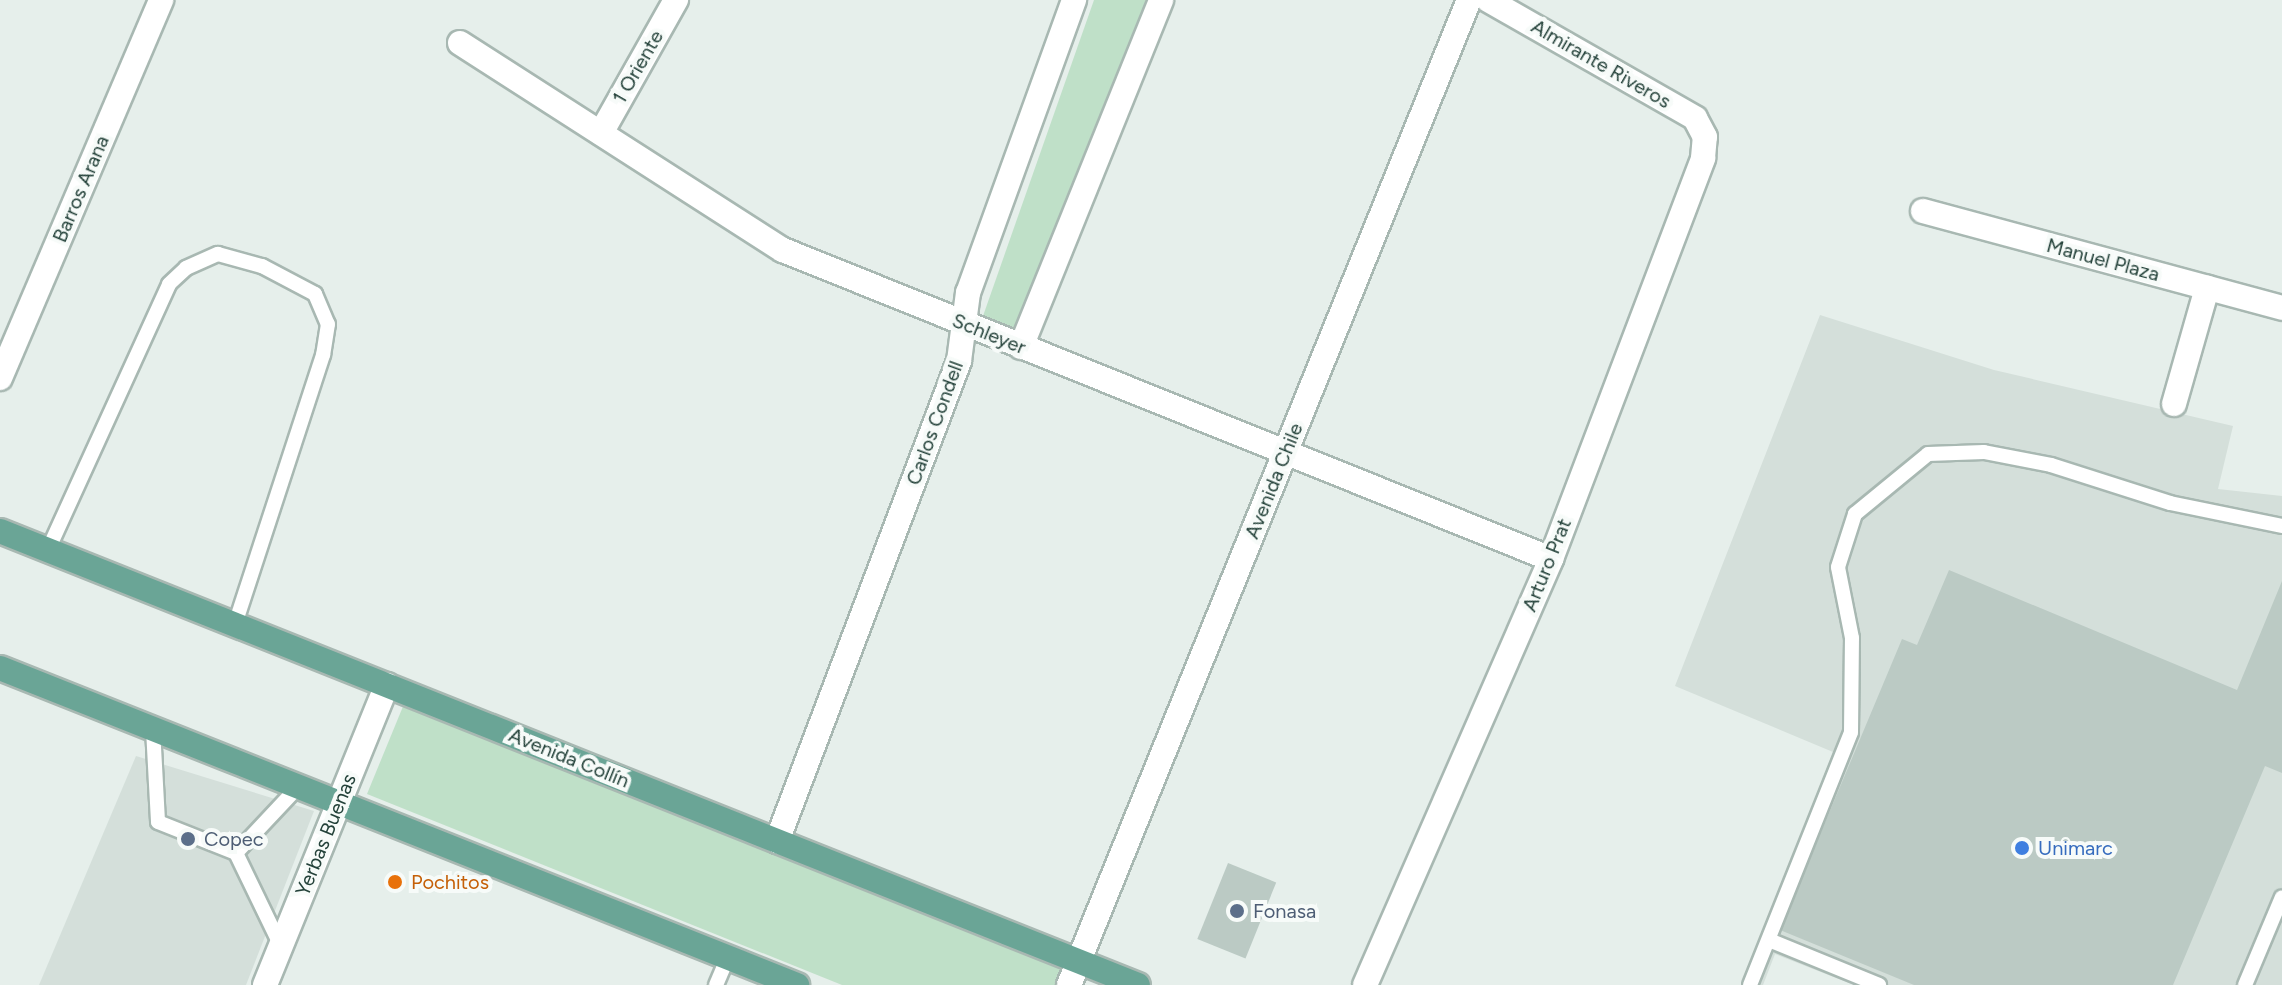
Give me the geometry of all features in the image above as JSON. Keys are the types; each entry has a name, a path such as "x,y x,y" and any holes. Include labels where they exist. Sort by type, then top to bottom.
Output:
{"main road":[{"name":"Avenida Collín","path":"0,531 1138,985"},
{"path":"0,668 797,985"}],"street":[{"name":"Barros Arana","path":"0,378 161,0"},
{"name":"1 Oriente","path":"601,133 676,0"},
{"name":"Carlos Condell","path":"777,841 959,361 968,293 1074,0"},
{"path":"1021,347 1161,0"},
{"name":"Avenida Chile","path":"1069,985 1469,0"},
{"name":"Almirante Riveros","path":"1488,0 1695,118 1705,137"},
{"name":"Schleyer","path":"460,43 783,250 1551,559"},
{"name":"Arturo Prat","path":"1365,985 1551,559 1703,158 1705,137"},
{"name":"Manuel Plaza","path":"1923,211 2282,308"},
{"path":"2174,404 2207,288"},
{"name":"Yerbas Buenas","path":"265,985 387,685"}],"lane":[{"path":"48,550 169,284 186,268 218,254 262,266 315,294 328,324 323,355 235,625"},
{"path":"1750,985 1851,732 1852,638 1838,567 1855,514 1928,454 1984,452 2018,458 2170,503 2282,526"},
{"path":"153,729 158,822 236,853 281,946"},
{"path":"236,853 298,787"},
{"path":"2245,985 2282,897"},
{"path":"1769,940 1879,985"},
{"path":"716,985 728,957"}],"shaded area":[{"path":"1820,315 1994,370 2233,426 2218,489 2282,496 2282,985 1854,985 1775,954 1763,985 1745,985 1833,752 1675,686"},
{"path":"136,756 314,811 246,985 39,985"}],"green space":[{"path":"1094,0 1148,0 1022,332 983,316"},
{"path":"404,704 1063,970 1057,985 842,985 367,794"}],"building":[{"name":"Unimarc","path":"1949,570 2237,690 2282,581 2282,773 2265,766 2173,985 1914,985 1780,930 1902,639 1917,645"},
{"name":"Fonasa","path":"1228,863 1276,882 1245,959 1197,939"}],"place":[{"name":"Copec","path":"188,839"},
{"name":"Unimarc","path":"2022,848"},
{"name":"Pochitos","path":"395,882"},
{"name":"Fonasa","path":"1237,911"}]}
